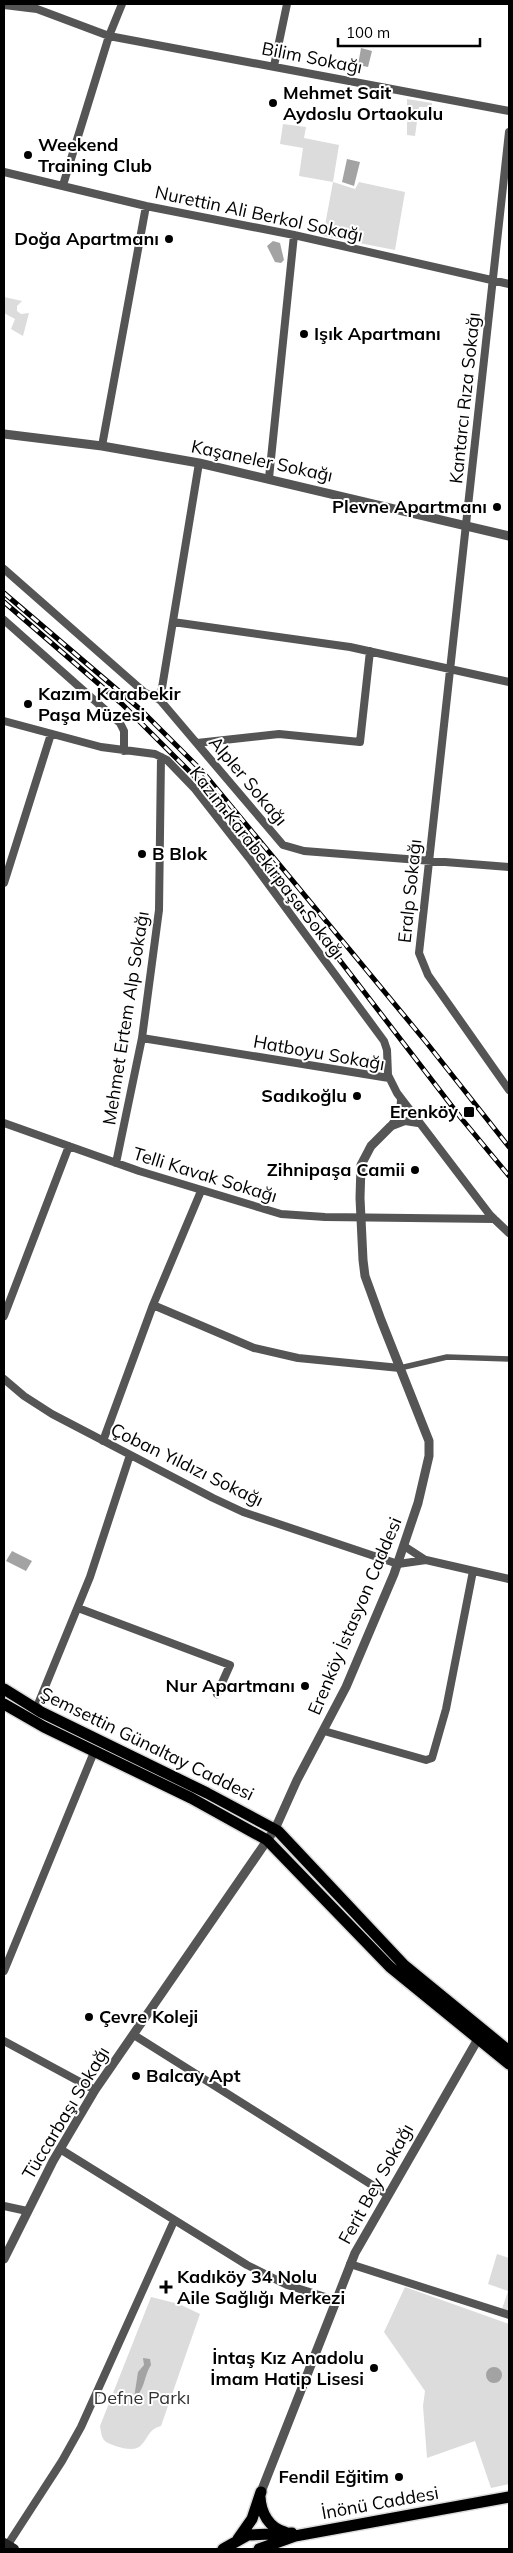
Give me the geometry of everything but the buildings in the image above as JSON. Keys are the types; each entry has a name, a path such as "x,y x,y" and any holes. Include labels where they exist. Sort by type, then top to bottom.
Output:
{"main road":[{"name":"Şemsettin Günaltay Caddesi","path":"4,1689 36,1709 276,1829 404,1965 509,2051"},
{"name":"Şemsettin Günaltay Caddesi","path":"4,1704 35,1723 186,1796 267,1840 390,1967 509,2064"},
{"path":"261,2492 261,2506 268,2521 279,2530 289,2533"},
{"path":"235,2542 250,2522 261,2492"},
{"name":"İnönü Caddesi","path":"259,2549 285,2539 509,2497"},
{"path":"223,2549 252,2534 332,2530"}],"street":[{"path":"63,185 109,36 122,4"},
{"path":"274,66 286,4"},
{"name":"Bilim Sokağı","path":"4,5 37,9 109,36 509,111"},
{"name":"Kantarcı Rıza Sokağı","path":"449,668 509,132"},
{"name":"Nurettin Ali Berkol Sokağı","path":"4,172 146,206 294,234 509,284"},
{"path":"102,446 146,206"},
{"path":"269,478 294,234"},
{"name":"Kaşaneler Sokağı","path":"4,434 102,446 199,463 509,536"},
{"path":"160,700 199,463"},
{"name":"Alpler Sokağı","path":"4,569 144,692 160,700 283,845 300,850 509,866"},
{"path":"4,620 120,723 124,731 124,751"},
{"path":"173,622 370,651 509,682"},
{"path":"197,743 278,734 360,742 370,651"},
{"name":"Eralp Sokağı","path":"449,668 419,945 420,961 431,980 509,1090"},
{"path":"4,722 124,751 161,757"},
{"path":"4,883 51,734"},
{"name":"Mehmet Ertem Alp Sokağı","path":"116,1163 142,1038 160,898 161,757"},
{"name":"Kazım Karabekirpaşa Sokağı","path":"161,757 201,796 384,1042 387,1050 389,1078"},
{"name":"Hatboyu Sokağı","path":"142,1038 389,1078 401,1100 418,1123 494,1219 509,1233"},
{"path":"390,1127 400,1114 401,1100"},
{"path":"390,1127 405,1122 418,1123"},
{"name":"Telli Kavak Sokağı","path":"4,1123 201,1191 288,1215 360,1218 494,1219"},
{"name":"Erenköy İstasyon Caddesi","path":"276,1829 297,1780 324,1731 398,1564 420,1496 430,1445 427,1432 365,1276 360,1218 363,1160 371,1146 390,1127"},
{"path":"4,1316 69,1146"},
{"path":"103,1441 152,1305 201,1191"},
{"path":"152,1305 254,1348 298,1358 400,1368 447,1357 509,1359"},
{"name":"Çoban Yıldızı Sokağı","path":"4,1379 36,1404 130,1456 238,1510 398,1564"},
{"path":"36,1709 78,1608 130,1456"},
{"path":"404,1546 426,1560"},
{"path":"398,1564 426,1560 509,1579"},
{"path":"324,1731 426,1760 432,1758 446,1709 473,1570"},
{"path":"78,1608 230,1665 217,1694"},
{"path":"4,1971 94,1752"},
{"path":"267,1840 276,1829"},
{"name":"Tüccarbaşı Sokağı","path":"4,2259 60,2149 95,2090 267,1840"},
{"path":"134,2035 388,2195"},
{"name":"Ferit Bey Sokağı","path":"261,2492 350,2264 478,2039"},
{"path":"4,2041 95,2090"},
{"path":"60,2149 174,2221 271,2278 335,2300"},
{"path":"4,2206 27,2211"},
{"path":"8,2547 81,2427 174,2221"},
{"path":"350,2264 509,2315"}],"green space":[{"path":"407,99 432,103 432,107 419,107 415,136 407,135"},
{"path":"283,124 306,127 304,138 339,145 333,182 299,176 303,148 280,144"},
{"path":"333,182 355,189 359,182 405,192 395,250 323,236"},
{"path":"4,297 22,301 17,306 17,311 21,314 29,313 23,336 11,329 15,319 4,313"},
{"path":"497,2254 509,2258 509,2311 502,2309 508,2291 488,2284"},
{"path":"405,2287 509,2324 509,2484 491,2488 475,2441 427,2458 423,2406 425,2391 384,2332"},
{"name":"Defne Parkı","path":"151,2297 179,2304 200,2314 161,2426 153,2430 139,2447 132,2449 122,2448 105,2441 100,2426"}],"shaded area":[{"path":"361,48 372,51 368,67 358,65"},
{"path":"347,159 360,162 354,186 342,182"},
{"path":"273,241 280,243 284,260 281,263 275,262 267,246"},
{"path":"12,1551 32,1561 26,1571 6,1561"},
{"path":"143,2358 150,2359 151,2365 138,2395 134,2398 138,2372 144,2365"},
{"path":"494,2367 502,2375 494,2383 486,2375"}],"railway":[{"path":"4,593 141,710 202,771 426,1042 509,1147"},
{"path":"4,602 122,704 201,783 242,833 461,1118 509,1176"}],"place":[{"name":"Mehmet Sait Aydoslu Ortaokulu","path":"273,103"},
{"name":"Weekend Training Club","path":"28,155"},
{"name":"Doğa Apartmanı","path":"169,239"},
{"name":"Işık Apartmanı","path":"304,334"},
{"name":"Plevne Apartmanı","path":"497,507"},
{"name":"Kazım Karabekir Paşa Müzesi","path":"28,704"},
{"name":"B Blok","path":"142,854"},
{"name":"Sadıkoğlu","path":"357,1096"},
{"name":"Erenköy","path":"469,1112"},
{"name":"Zihnipaşa Camii","path":"415,1170"},
{"name":"Nur Apartmanı","path":"305,1686"},
{"name":"Çevre Koleji","path":"89,2017"},
{"name":"Balcay Apt","path":"136,2076"},
{"name":"Kadıköy 34 Nolu Aile Sağlığı Merkezi","path":"166,2287"},
{"name":"İntaş Kız Anadolu İmam Hatip Lisesi","path":"374,2368"},
{"name":"Fendil Eğitim","path":"399,2477"}]}
